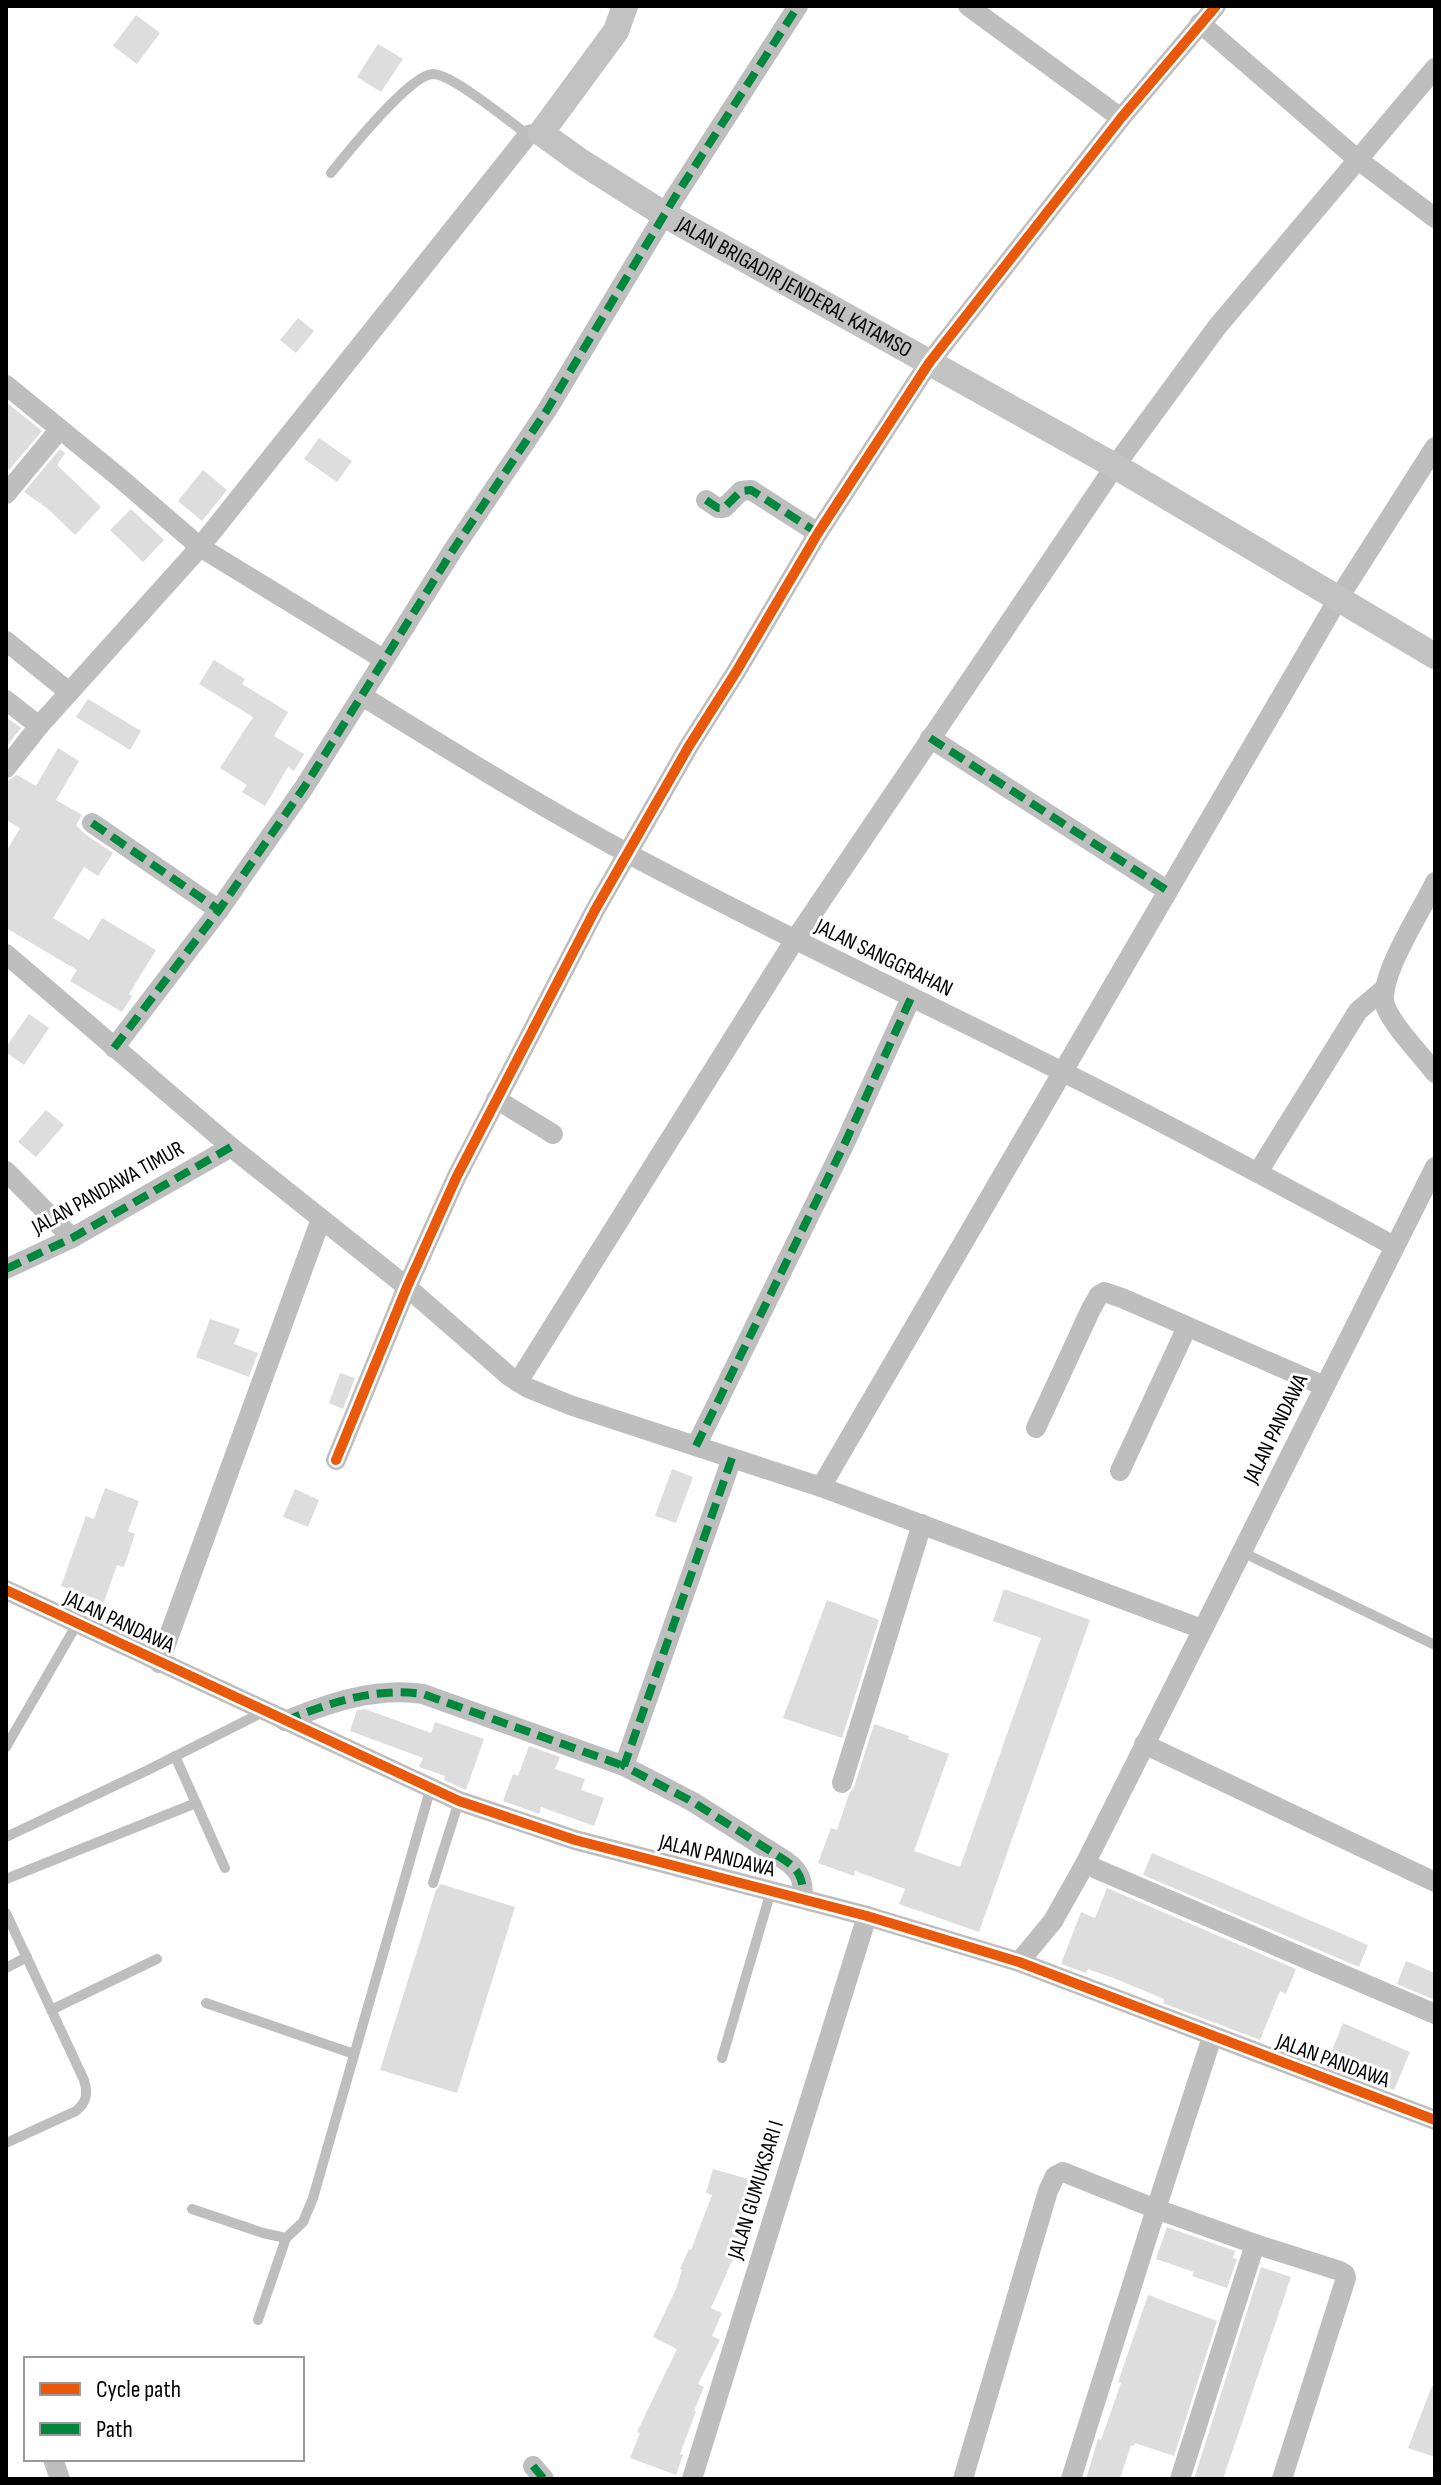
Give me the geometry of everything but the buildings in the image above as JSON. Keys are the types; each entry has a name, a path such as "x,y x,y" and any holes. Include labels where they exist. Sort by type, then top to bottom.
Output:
{"main road":[{"path":"534,134 616,31 625,6"},
{"name":"JALAN BRIGADIR JENDERAL KATAMSO","path":"534,134 665,215 1115,466 1435,656"}],"street":[{"path":"114,1048 219,910 305,786 453,550 547,410 665,215 798,6"},
{"path":"968,6 1121,118"},
{"path":"336,1460 407,1287 496,1099 626,853 818,533 929,363 1121,118 1216,6"},
{"path":"1200,23 1357,159 1435,218"},
{"path":"518,1382 794,941 1115,466 1217,327 1435,68"},
{"path":"6,768 39,726 200,547 534,134"},
{"path":"6,385 200,547 383,659"},
{"path":"6,494 60,429"},
{"path":"821,1487 1338,599 1435,447"},
{"path":"706,500 718,508 724,508 741,491 751,490 818,533"},
{"path":"6,641 69,692"},
{"name":"JALAN SANGGRAHAN","path":"362,696 513,790 626,853 794,941 1063,1072 1394,1246"},
{"path":"6,700 39,726"},
{"path":"930,738 1168,891"},
{"path":"92,823 219,910"},
{"path":"1258,1172 1358,1011 1383,990 1405,939 1434,885"},
{"path":"6,954 231,1147 407,1287 518,1382 542,1395 821,1487 1202,1629"},
{"path":"1383,990 1387,1009 1435,1073"},
{"path":"696,1446 844,1145 911,998"},
{"path":"496,1099 553,1134"},
{"name":"JALAN PANDAWA TIMUR","path":"6,1269 72,1238 231,1147"},
{"name":"JALAN PANDAWA","path":"1019,1962 1053,1921 1085,1864 1394,1246 1429,1198 1435,1167"},
{"path":"6,1171 72,1238"},
{"path":"159,1663 321,1219"},
{"path":"1036,1428 1101,1293 1110,1293 1324,1386"},
{"path":"1120,1471 1187,1327"},
{"path":"624,1766 732,1458"},
{"path":"842,1783 922,1524"},
{"name":"JALAN PANDAWA","path":"6,1590 459,1801 575,1840 867,1916 1019,1962 1435,2120"},
{"path":"285,1721 353,1697 423,1694 624,1766 693,1802 797,1869 803,1878 803,1899"},
{"path":"1144,1744 1435,1882"},
{"path":"1085,1864 1435,2014"},
{"name":"JALAN GUMUKSARI I","path":"692,2479 867,1916"},
{"path":"1071,2479 1212,2037"},
{"path":"963,2479 1048,2191 1055,2176 1066,2172 1156,2209 1345,2274 1282,2479"},
{"path":"1180,2479 1255,2244"}],"lane":[{"path":"331,173 405,89 433,74 459,85 534,134"},
{"path":"1242,1552 1435,1645"},
{"path":"6,1747 77,1624"},
{"path":"6,1837 263,1712"},
{"path":"175,1756 225,1868"},
{"path":"258,2320 286,2238 303,2222 313,2198 431,1787"},
{"path":"433,1883 459,1801"},
{"path":"6,1879 196,1803"},
{"path":"722,2058 771,1890"},
{"path":"6,1913 84,2080 86,2092 85,2101 76,2111 6,2143"},
{"path":"6,1968 27,1957"},
{"path":"51,2010 157,1959"},
{"path":"206,2003 354,2054"},
{"path":"192,2209 286,2238"}],"marked path":[{"path":"114,1048 219,910 305,786 453,550 547,410 675,197 798,6"},
{"path":"706,500 718,508 724,508 741,491 751,490 818,533"},
{"path":"930,738 1168,891"},
{"path":"92,823 219,910"},
{"path":"696,1446 844,1145 911,998"},
{"path":"6,1269 72,1238 231,1147"},
{"path":"732,1458 624,1766 693,1802 786,1861 800,1877 803,1899"},
{"path":"285,1721 352,1698 387,1693 423,1694 624,1766"},
{"path":"533,2466 544,2479"}],"cycle path":[{"path":"336,1460 407,1287 457,1176 595,910 689,746 818,533 929,363 1121,118 1216,6"},
{"path":"6,1590 459,1801 575,1840 867,1916 1019,1962 1435,2120"}]}
